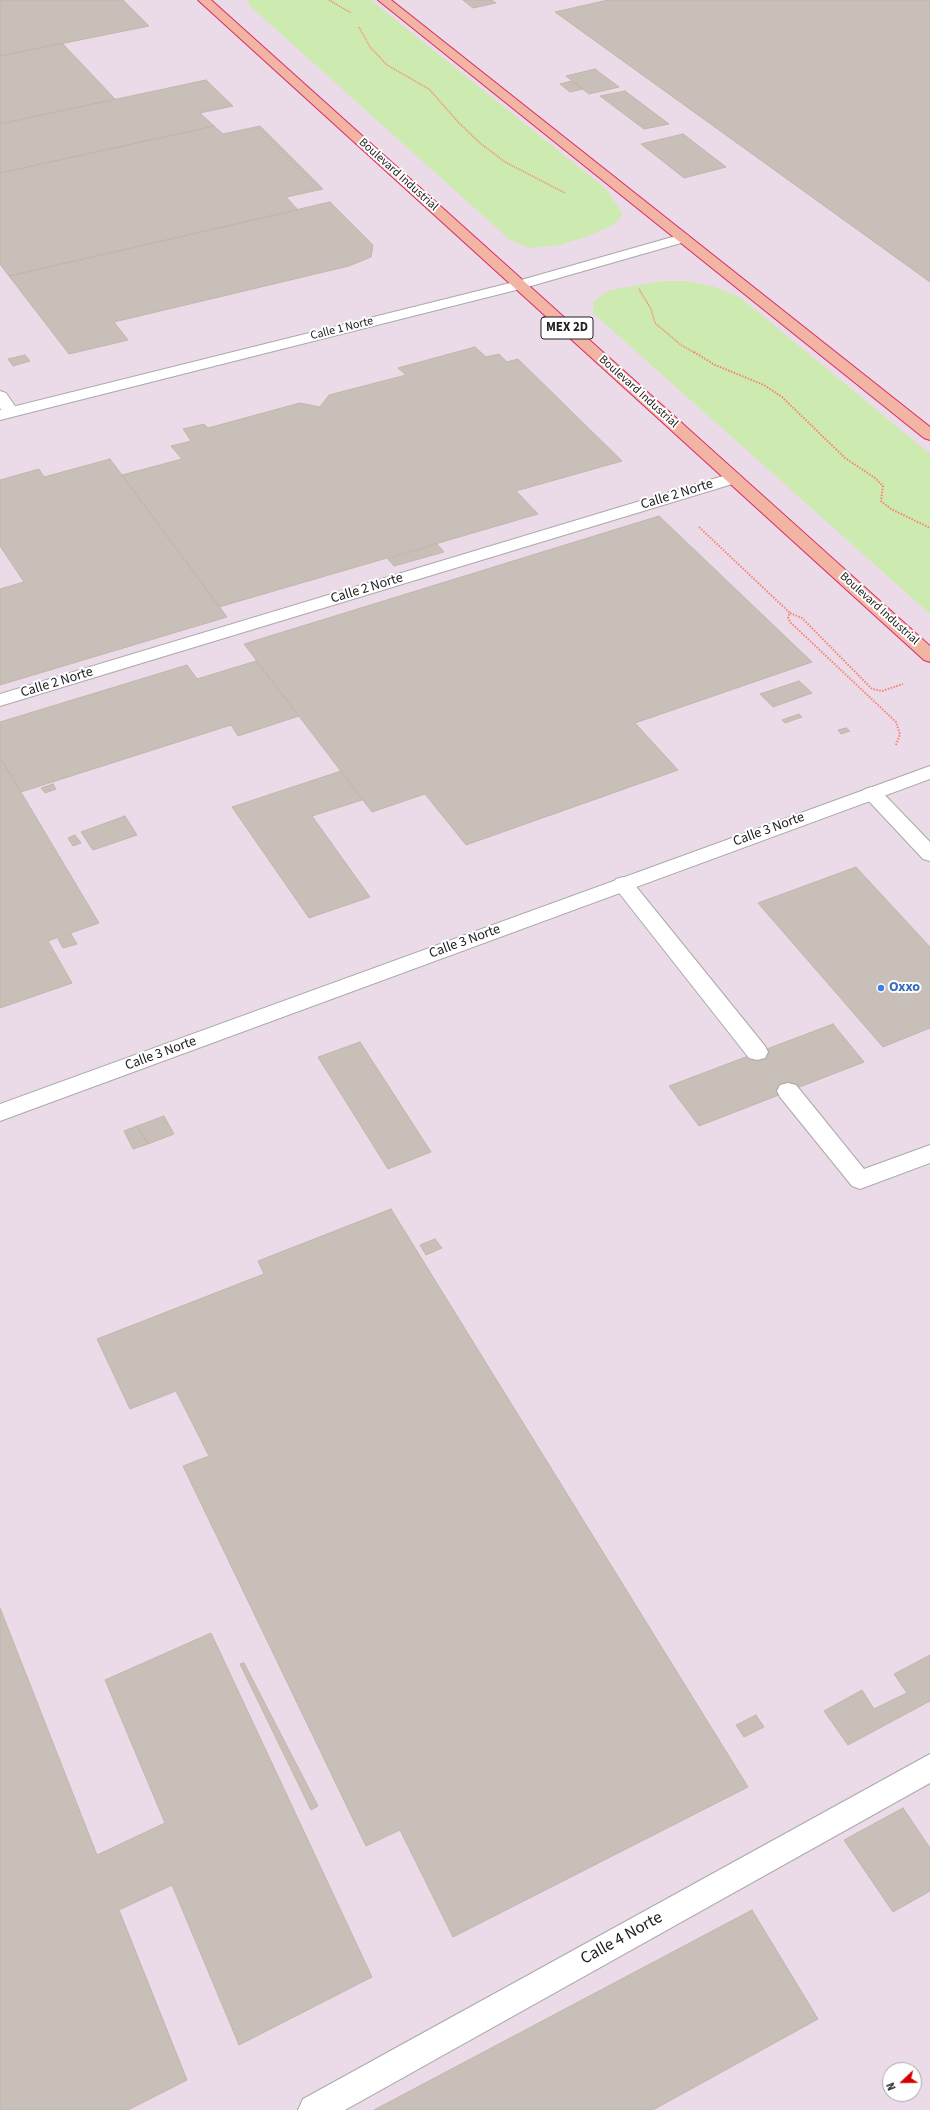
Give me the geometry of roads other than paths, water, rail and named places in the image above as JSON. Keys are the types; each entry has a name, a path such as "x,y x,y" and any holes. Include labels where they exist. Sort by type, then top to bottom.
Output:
{"highway":[{"name":"Boulevard Industrial","path":"204,0 930,656"},
{"path":"384,0 930,435"}],"street":[{"name":"Calle 1 Norte","path":"5,413 519,285 619,258 683,238"},
{"path":"0,396 5,413"},
{"name":"Calle 2 Norte","path":"0,700 733,478"},
{"name":"Calle 3 Norte","path":"0,1113 930,772"},
{"path":"872,793 930,854"},
{"path":"623,884 757,1052"},
{"path":"788,1091 860,1180 930,1154"},
{"name":"Calle 4 Norte","path":"314,2110 930,1768"}],"place":[{"name":"Oxxo","path":"881,988"}]}
